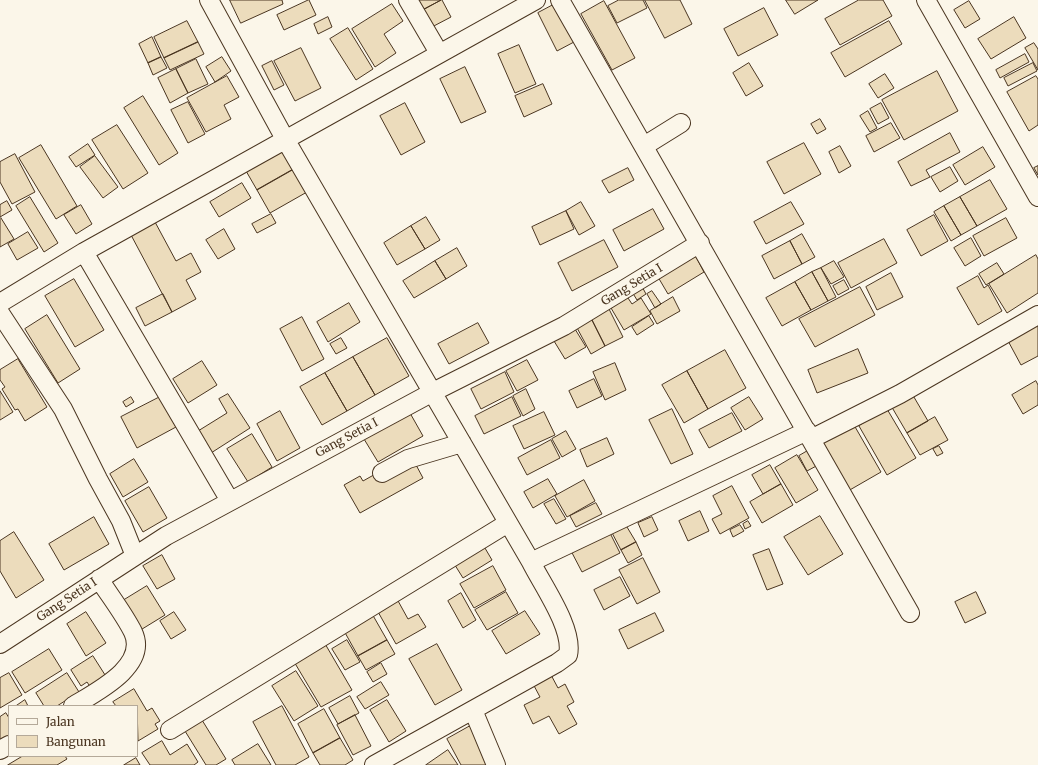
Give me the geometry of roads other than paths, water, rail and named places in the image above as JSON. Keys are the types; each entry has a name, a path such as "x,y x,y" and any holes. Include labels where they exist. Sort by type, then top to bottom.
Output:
{"street":[{"path":"209,0 285,139 531,562 569,636 568,655 556,664 374,765"},
{"path":"408,0 439,53"},
{"path":"0,304 84,252 536,0"},
{"path":"560,0 910,613"},
{"path":"926,0 1038,197"},
{"path":"644,146 681,123"},
{"name":"Gang Setia I","path":"0,644 166,536 230,500 433,392 564,326 700,244"},
{"path":"84,252 230,500"},
{"path":"0,313 63,409 98,479 121,520 135,556"},
{"path":"531,562 900,394 1038,315"},
{"path":"382,473 408,460 462,443"},
{"path":"170,730 508,523"},
{"path":"74,705 126,670 134,657 136,649 133,633 99,579"},
{"path":"472,710 496,765"}]}
